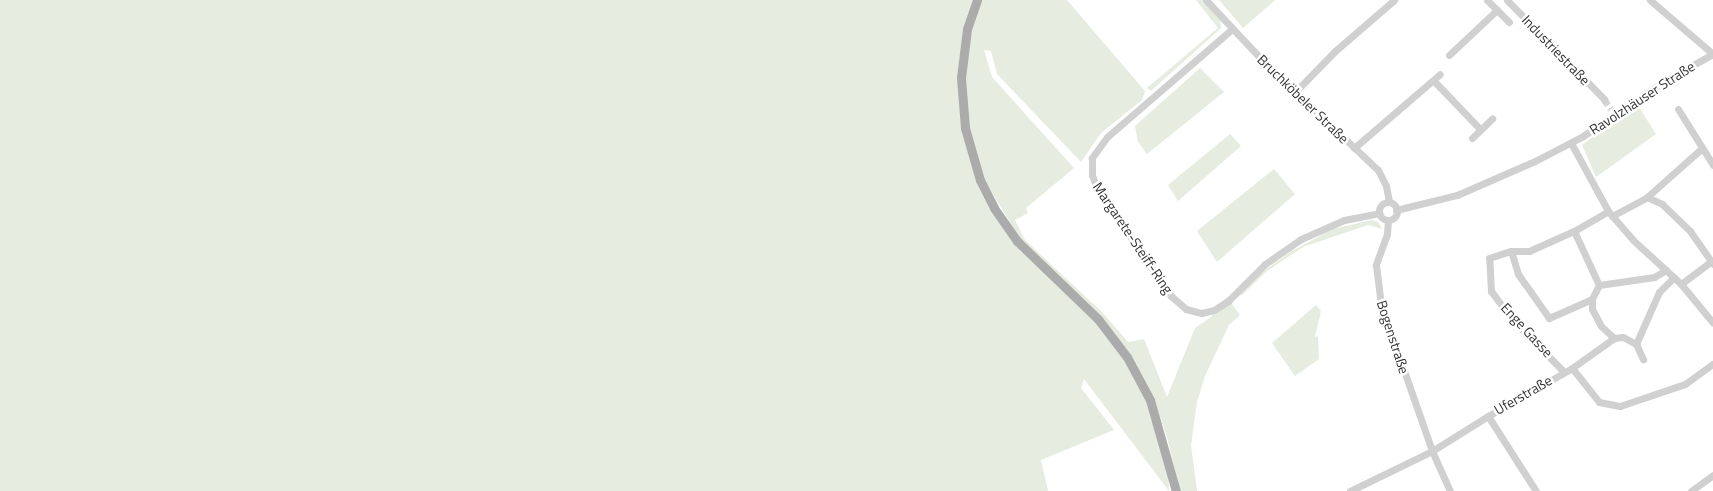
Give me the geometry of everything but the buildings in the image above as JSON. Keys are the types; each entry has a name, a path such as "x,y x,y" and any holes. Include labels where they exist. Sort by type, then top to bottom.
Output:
{"main road":[{"path":"977,0 967,29 961,78 965,128 980,180 994,208 1017,241 1098,319 1128,357 1150,400 1175,489"}],"street":[{"name":"Bruchköbeler Straße","path":"1206,0 1294,92 1378,170 1386,186 1388,202"},
{"path":"1294,92 1335,51 1394,0"},
{"path":"1487,0 1509,22"},
{"name":"Industriestraße","path":"1507,0 1604,99"},
{"path":"1650,0 1713,54"},
{"path":"1449,56 1497,10"},
{"name":"Margarete-Steiff-Ring","path":"1232,29 1107,137 1092,158 1092,175 1098,189 1171,296 1186,309 1200,313 1214,310 1228,301 1265,264 1301,239 1344,220 1379,213"},
{"name":"Ravolzhäuser Straße","path":"1570,143 1613,112 1713,54"},
{"path":"1354,148 1440,74"},
{"path":"1434,80 1480,129"},
{"path":"1678,109 1701,149 1713,165"},
{"path":"1472,138 1492,119"},
{"path":"1396,210 1457,195 1570,143 1610,213 1633,240 1683,283 1711,318"},
{"path":"1592,299 1550,318 1518,274 1511,251 1529,251 1647,197 1701,149"},
{"path":"1647,197 1662,204 1690,231 1712,262 1683,283"},
{"path":"1388,202 1396,210 1394,218 1388,220 1379,213 1381,206 1388,202"},
{"name":"Bogenstraße","path":"1388,220 1387,234 1376,265 1379,295 1432,451 1450,491"},
{"path":"1574,231 1599,285"},
{"name":"Enge Gasse","path":"1511,251 1489,258 1491,291 1510,317 1564,372"},
{"path":"1599,285 1654,277 1666,270"},
{"path":"1636,344 1659,292 1674,277"},
{"path":"1599,285 1592,299 1592,309 1601,326 1614,338 1624,337 1636,344 1643,359"},
{"name":"Uferstraße","path":"1350,491 1432,451 1488,416 1572,368 1614,338"},
{"path":"1572,368 1599,402 1620,406 1672,391 1713,364"},
{"path":"1488,416 1536,491"},
{"path":"1691,491 1713,475"}],"shaded area":[{"path":"0,0 974,0 965,28 958,77 962,128 971,163 991,210 1013,243 1095,321 1124,359 1147,401 1168,473 1169,491 1084,379 1081,388 1114,430 1041,460 1048,491 0,491"},
{"path":"981,0 1067,0 1145,91 1142,100 1101,133 1081,162 997,74 991,51 984,50 992,77 1074,168 1026,208 1028,213 1015,220 1025,240 1103,313 1128,342 1144,339 1167,397 1195,328 1210,318 1227,297 1240,315 1229,325 1205,376 1197,402 1191,445 1197,491 1180,491 1167,437 1155,402 1133,359 1116,336 1022,242 985,181 968,130 965,79 970,31"},
{"path":"1196,0 1202,0 1220,20 1221,28 1151,91 1147,88 1218,28"},
{"path":"1219,0 1275,0 1243,28"},
{"path":"1200,68 1224,92 1147,154 1138,142 1135,126"},
{"path":"1637,104 1656,134 1596,177 1582,145"},
{"path":"1230,134 1241,146 1178,201 1168,185"},
{"path":"1274,169 1295,194 1217,262 1197,231"},
{"path":"1372,220 1378,222 1382,229 1368,225 1303,247 1267,271 1241,296 1240,293 1257,276 1292,251 1333,229"},
{"path":"1316,305 1321,311 1315,337 1318,336 1319,359 1295,376 1272,343"}],"tunnel":[{"path":"1604,99 1611,109"}]}
